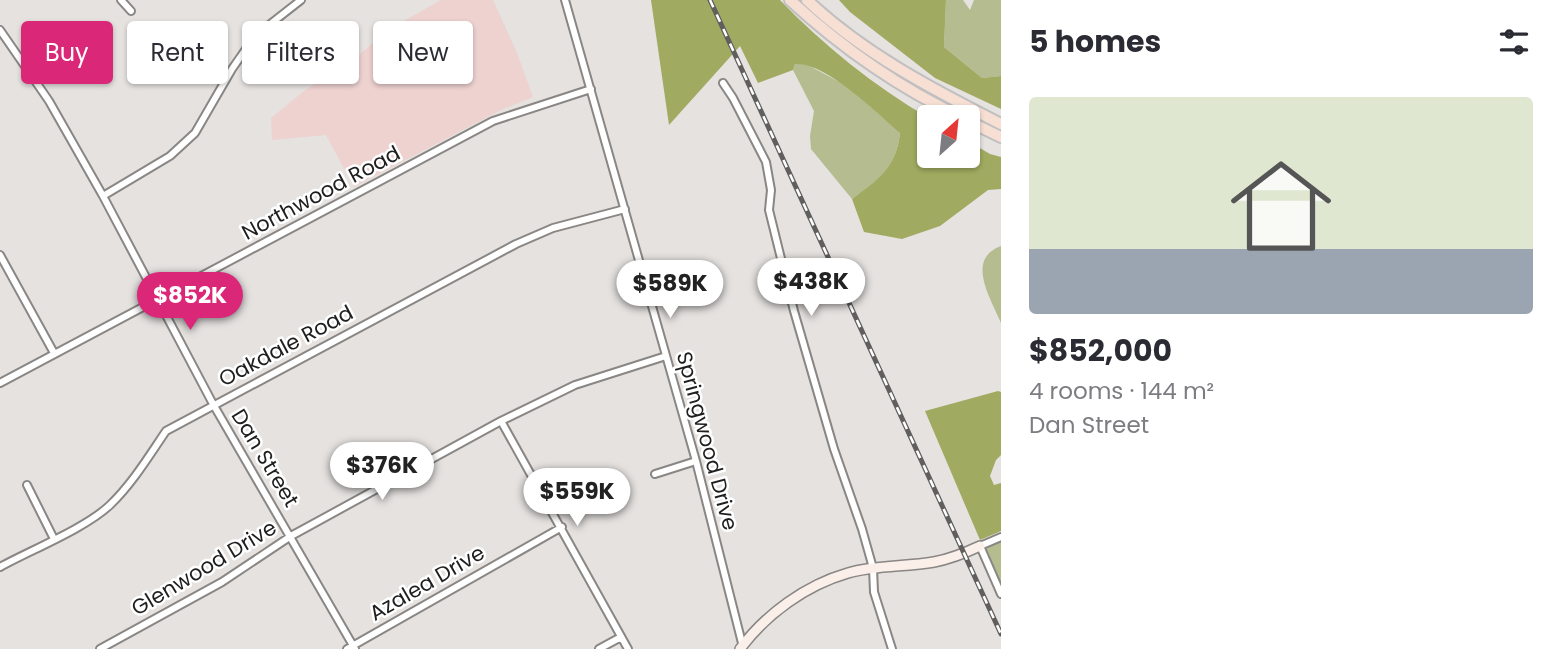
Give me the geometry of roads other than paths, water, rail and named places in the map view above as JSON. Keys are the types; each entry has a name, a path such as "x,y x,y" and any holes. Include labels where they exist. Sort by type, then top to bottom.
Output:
{"main road":[{"path":"790,0 844,48 939,105"},
{"path":"807,0 889,63 941,94 1001,124"},
{"path":"980,127 1001,137"}],"street":[{"path":"121,0 131,11"},
{"path":"103,196 170,156 195,133 232,69 255,36 301,0"},
{"name":"Springwood Drive","path":"565,0 696,461 742,648"},
{"name":"Dan Street","path":"0,30 49,101 103,196 213,404 291,537 351,648"},
{"path":"723,83 766,162 771,190 769,210 794,310 834,449 862,529 873,568 874,592 892,649"},
{"name":"Northwood Road","path":"0,383 493,121 591,89"},
{"name":"Oakdale Road","path":"0,567 109,507 166,431 213,404 516,244 554,228 625,209"},
{"path":"0,256 54,353"},
{"name":"Glenwood Drive","path":"100,649 222,582 291,537 501,421 575,385 666,356"},
{"path":"501,421 628,649"},
{"path":"655,474 696,461"},
{"path":"27,485 54,539"},
{"name":"Azalea Drive","path":"351,648 562,527"},
{"path":"742,648 767,619 790,600 848,573 935,562 964,554 1001,537"},
{"path":"980,546 1001,594"},
{"path":"599,649 621,637"}],"railway":[{"path":"710,0 1001,634"}]}
